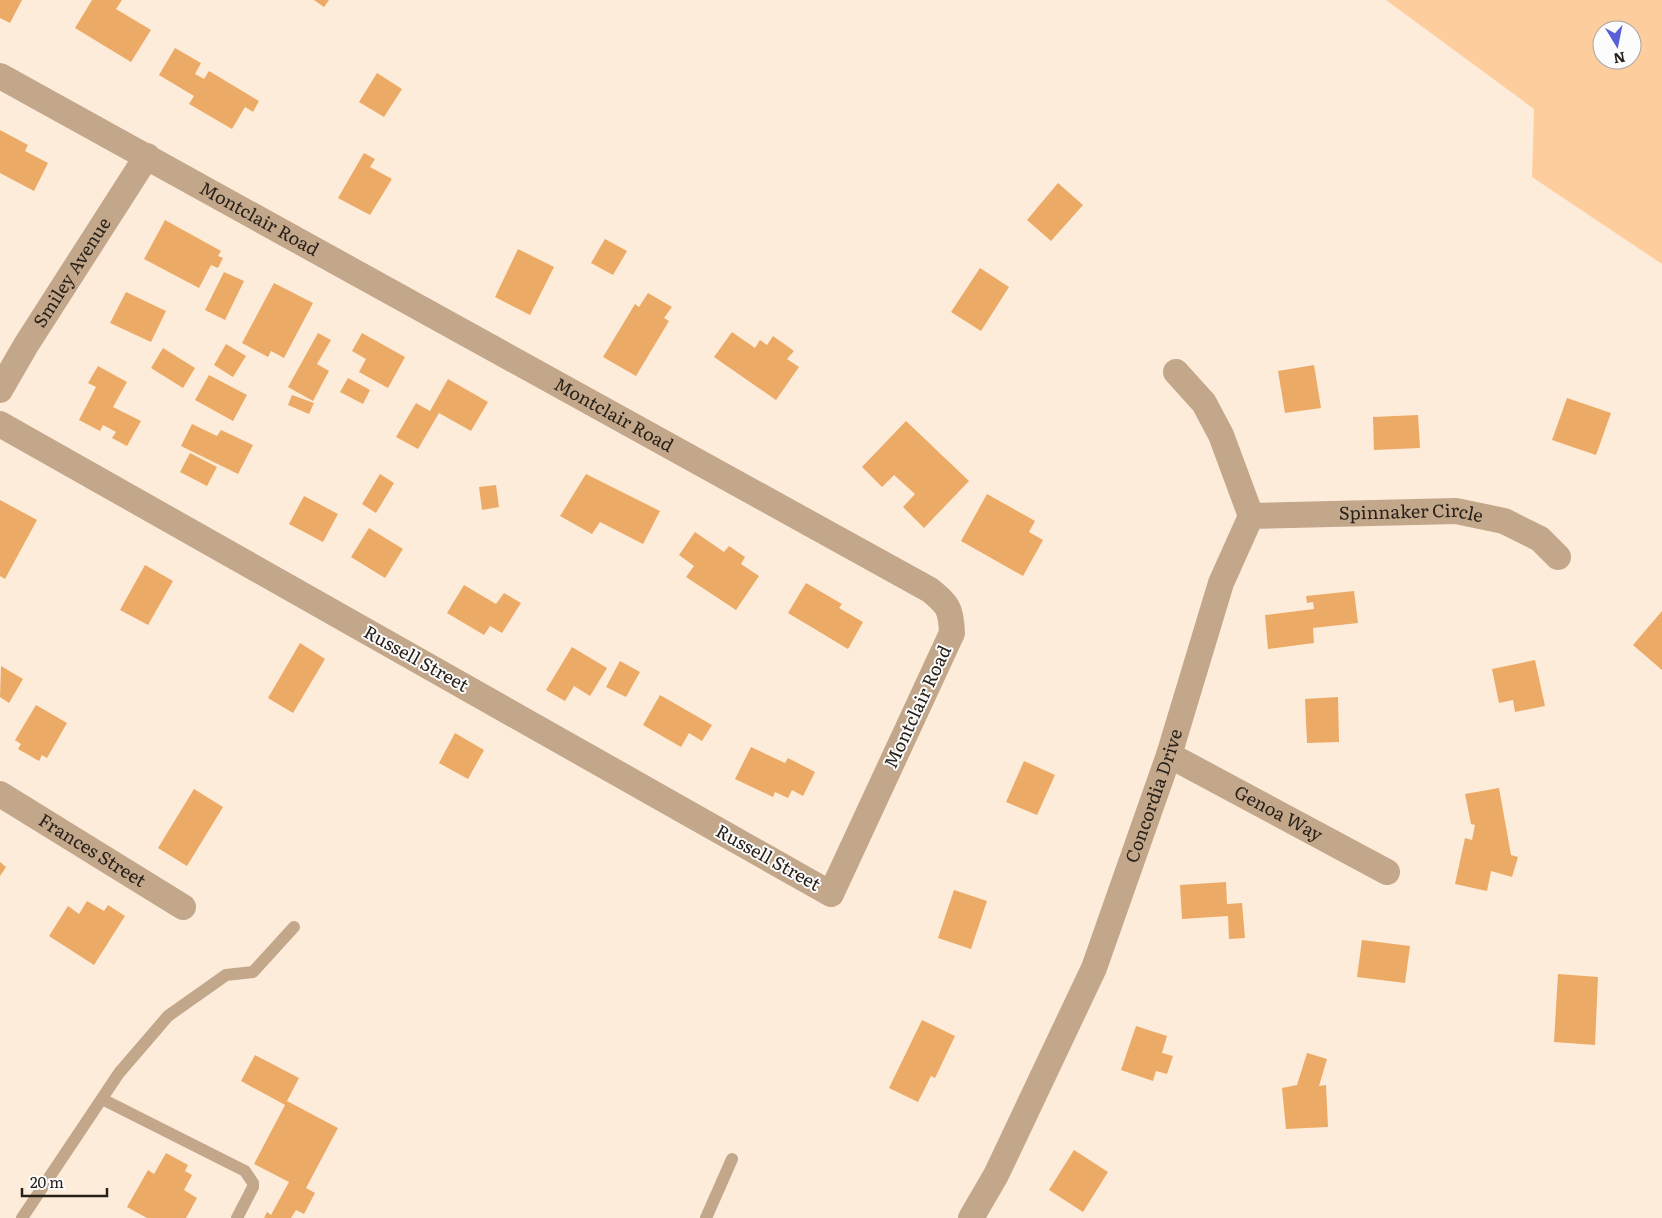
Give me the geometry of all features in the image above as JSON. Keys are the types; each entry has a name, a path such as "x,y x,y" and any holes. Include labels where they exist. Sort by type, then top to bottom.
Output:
{"street":[{"name":"Montclair Road","path":"0,76 930,590 944,602 951,615 952,624 952,633 946,649 831,894"},
{"name":"Smiley Avenue","path":"0,390 147,156"},
{"path":"1176,372 1204,403 1221,435 1251,516"},
{"name":"Russell Street","path":"0,424 831,894"},
{"name":"Spinnaker Circle","path":"1251,516 1456,511 1504,522 1540,539 1558,557"},
{"name":"Concordia Drive","path":"970,1218 996,1175 1094,968 1170,755 1220,582 1251,516"},
{"name":"Genoa Way","path":"1170,755 1388,872"},
{"name":"Frances Street","path":"0,794 183,907"}],"lane":[{"path":"22,1218 119,1073 168,1016 226,975 253,972 294,927"},
{"path":"102,1099 245,1171 253,1182 253,1187 237,1218"},
{"path":"706,1218 732,1159"}],"shaded area":[{"path":"1386,0 1662,0 1662,264 1532,177 1534,109"}],"building":[{"path":"0,0 22,0 10,23 0,18"},
{"path":"92,0 122,0 116,9 151,30 131,62 75,28"},
{"path":"314,0 329,0 324,7"},
{"path":"175,48 201,63 195,74 204,79 209,71 259,101 253,112 245,107 232,129 189,104 194,96 159,75"},
{"path":"377,73 402,89 384,117 359,102"},
{"path":"0,130 28,145 25,151 48,163 34,191 0,173"},
{"path":"364,153 375,159 370,167 392,179 370,215 338,198"},
{"path":"1058,183 1083,205 1051,241 1027,220"},
{"path":"165,220 221,251 218,256 223,258 218,268 211,265 199,288 144,259"},
{"path":"605,239 627,251 613,275 591,263"},
{"path":"518,249 554,267 530,315 495,297"},
{"path":"980,268 1009,287 981,331 951,312"},
{"path":"224,272 244,281 225,320 205,310"},
{"path":"274,283 313,303 284,358 271,351 268,357 242,343"},
{"path":"126,292 166,311 151,342 110,323"},
{"path":"648,293 672,307 664,318 669,321 636,376 603,357 635,304 639,307"},
{"path":"732,332 755,348 760,340 767,345 773,336 794,351 787,359 799,367 776,400 714,357"},
{"path":"318,333 331,340 317,364 329,371 313,401 288,387"},
{"path":"362,333 405,357 388,388 359,372 366,359 352,351"},
{"path":"226,344 246,356 233,377 214,365"},
{"path":"163,348 195,368 183,388 151,368"},
{"path":"1314,365 1321,408 1285,413 1278,371"},
{"path":"98,366 127,382 113,407 141,421 127,446 112,438 116,432 103,425 100,431 79,420 96,387 88,383"},
{"path":"209,375 247,395 233,421 195,400"},
{"path":"348,378 370,390 363,404 340,392"},
{"path":"448,379 488,402 471,431 439,413 418,449 396,437 416,403 430,411"},
{"path":"292,395 314,403 309,414 288,405"},
{"path":"1567,398 1611,413 1596,455 1552,440"},
{"path":"1418,415 1420,448 1374,450 1373,417"},
{"path":"906,421 969,481 924,528 903,507 915,494 894,475 882,487 862,467"},
{"path":"192,424 217,436 221,430 253,445 238,474 181,446"},
{"path":"190,453 217,467 207,486 180,472"},
{"path":"380,474 394,483 376,513 362,504"},
{"path":"586,474 660,511 643,544 600,522 592,534 560,516"},
{"path":"496,485 499,507 482,510 479,487"},
{"path":"987,494 1035,521 1029,532 1043,540 1023,576 961,541"},
{"path":"304,496 338,514 323,542 289,524"},
{"path":"0,500 37,520 5,579 0,576"},
{"path":"369,528 403,549 385,578 351,557"},
{"path":"695,532 724,552 729,546 745,557 741,564 759,576 736,610 686,577 694,566 679,555"},
{"path":"145,565 173,581 148,625 120,610"},
{"path":"806,583 842,604 839,608 863,622 848,649 788,613"},
{"path":"464,585 496,604 504,593 521,603 502,633 490,626 484,635 447,613"},
{"path":"1354,591 1358,623 1313,628 1314,643 1268,649 1265,615 1314,609 1313,602 1307,603 1306,596"},
{"path":"1662,611 1662,670 1633,645"},
{"path":"300,643 325,659 293,713 268,698"},
{"path":"572,647 607,668 590,696 574,686 565,701 546,690"},
{"path":"1535,660 1545,706 1515,712 1513,700 1499,703 1492,669"},
{"path":"620,661 640,672 626,697 606,687"},
{"path":"1,666 23,679 9,703 0,697"},
{"path":"660,695 712,725 702,741 689,733 681,747 643,725"},
{"path":"1338,697 1339,742 1307,743 1305,699"},
{"path":"36,705 67,723 47,758 42,755 39,761 18,749 21,744 15,740"},
{"path":"455,733 484,750 468,779 439,763"},
{"path":"751,747 785,763 788,758 815,772 803,796 792,790 788,798 775,792 773,797 735,779"},
{"path":"1024,761 1055,775 1037,815 1006,802"},
{"path":"1499,788 1511,855 1518,857 1512,877 1491,871 1487,891 1455,884 1465,838 1472,840 1475,825 1471,824 1465,794"},
{"path":"194,789 223,807 187,866 158,848"},
{"path":"0,862 6,867 0,876"},
{"path":"1226,882 1227,904 1242,903 1245,938 1229,939 1228,916 1182,919 1180,885"},
{"path":"954,890 987,901 971,949 938,938"},
{"path":"87,901 104,911 108,905 125,916 94,965 49,936 68,906 79,914"},
{"path":"1362,940 1410,946 1405,983 1357,977"},
{"path":"1558,974 1598,977 1595,1045 1554,1042"},
{"path":"922,1020 955,1036 935,1078 931,1076 918,1102 889,1088"},
{"path":"1136,1026 1167,1036 1162,1053 1173,1056 1167,1074 1156,1071 1153,1081 1121,1070"},
{"path":"1307,1053 1327,1059 1319,1086 1326,1085 1328,1127 1286,1129 1282,1088 1297,1085"},
{"path":"255,1055 299,1078 287,1101 338,1128 306,1188 315,1193 304,1214 296,1210 291,1218 264,1218 267,1212 271,1215 289,1182 254,1164 285,1105 241,1081"},
{"path":"1074,1150 1108,1172 1083,1212 1049,1190"},
{"path":"166,1153 188,1165 185,1171 192,1175 184,1190 197,1198 186,1218 147,1218 127,1207 148,1170 154,1174"}]}
